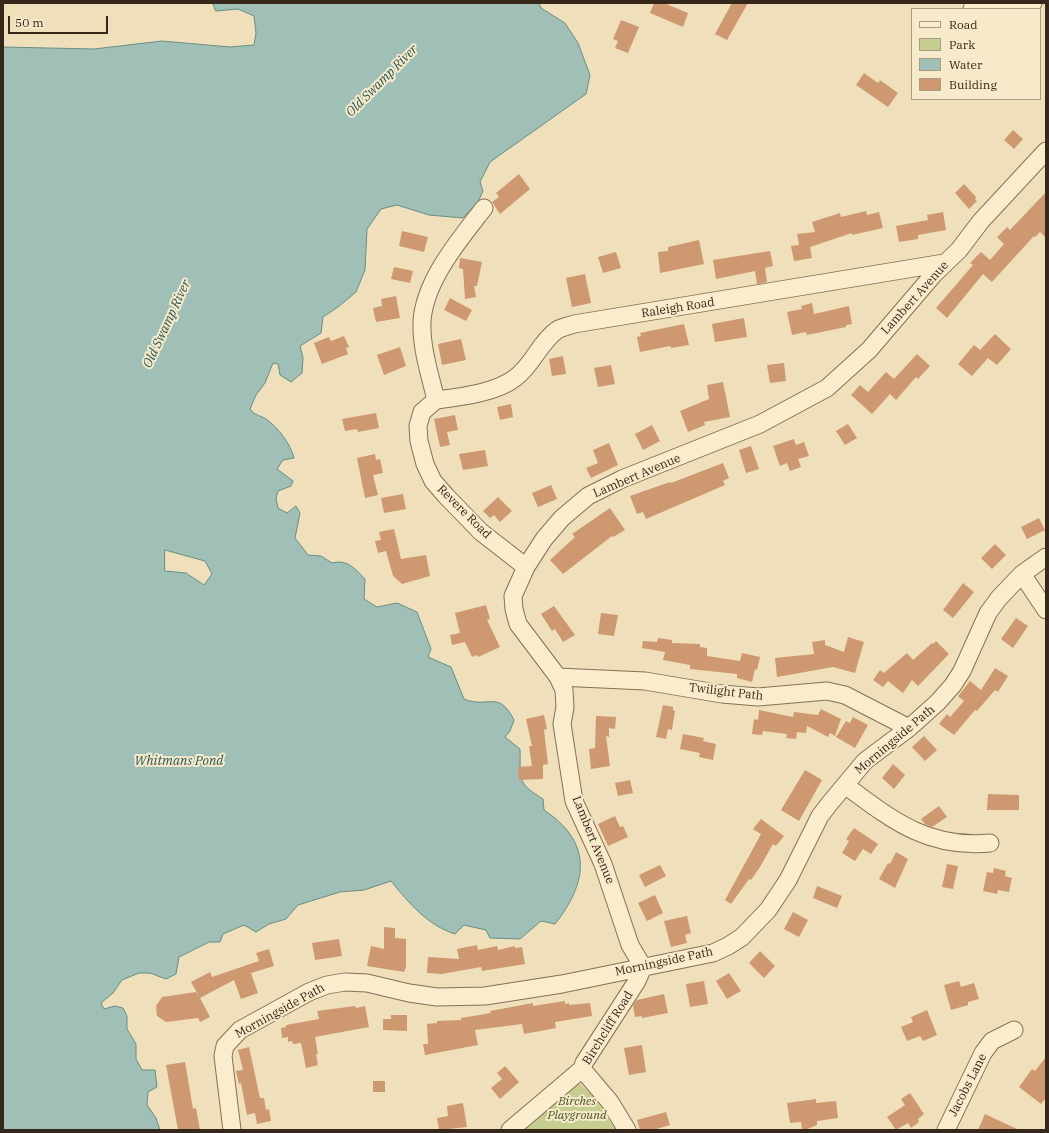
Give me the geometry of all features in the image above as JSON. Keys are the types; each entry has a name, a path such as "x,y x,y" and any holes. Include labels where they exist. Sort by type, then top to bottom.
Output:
{"street":[{"path":"974,8 984,3"},
{"path":"988,3 993,3 1001,8"},
{"path":"1016,8 1033,3"},
{"name":"Lambert Avenue","path":"643,967 630,944 603,864 588,835 574,801 562,724 565,707 564,690 558,677 518,624 514,609 514,596 526,567 544,539 562,518 588,496 605,486 760,424 827,388 869,350 944,263 959,250 981,221 1046,151"},
{"path":"436,400 423,344 423,310 427,296 448,256 484,208"},
{"name":"Raleigh Road","path":"436,400 468,395 500,386 514,379 526,368 545,340 558,329 574,324 944,263"},
{"name":"Revere Road","path":"436,400 422,412 418,426 418,442 425,464 433,480 446,496 481,532 526,567"},
{"name":"Morningside Path","path":"232,1130 223,1056 225,1046 240,1030 309,992 336,983 366,983 409,993 437,997 485,996 562,984 713,953 742,937 768,910 788,880 820,816 865,761 909,728 938,702 953,685 962,671 988,613 999,598 1022,574 1046,557"},
{"path":"1022,574 1046,610"},
{"name":"Twilight Path","path":"558,677 644,681 722,694 758,697 827,691 845,695 909,728"},
{"path":"845,785 887,816 909,829 943,842 964,844 990,843"},
{"name":"Birchcliff Road","path":"510,1130 582,1069 584,1063 637,981 643,967"},
{"name":"Jacobs Lane","path":"946,1130 983,1053 992,1041 1014,1030"},
{"path":"582,1069 610,1102 626,1130"}],"green space":[{"name":"Birches Playground","path":"577,1082 592,1094 616,1130 523,1130"}],"water":[{"name":"Whitmans Pond","path":"213,3 539,3 541,8 565,23 578,43 590,75 586,94 490,162 480,182 483,191 478,202 463,218 429,215 397,205 381,209 367,229 365,270 356,292 323,317 321,333 300,346 303,358 302,373 291,382 280,375 278,364 273,363 265,383 256,395 250,409 254,413 271,422 287,442 294,458 283,460 277,469 293,481 291,486 278,491 276,498 278,508 287,513 296,506 300,513 295,538 308,555 321,556 332,563 342,562 351,566 365,579 364,599 377,607 397,603 417,612 431,649 428,657 451,667 464,699 473,702 498,702 508,711 514,720 510,731 505,737 520,749 521,778 528,788 543,799 544,810 560,822 571,835 578,849 580,863 579,877 574,893 555,924 541,921 520,939 490,938 486,930 464,925 455,934 445,930 427,919 419,912 391,881 364,890 340,892 298,905 286,919 269,924 256,932 244,925 223,934 220,942 209,942 179,957 176,974 166,979 150,973 139,973 122,980 113,993 101,1003 104,1009 115,1006 123,1008 127,1016 127,1029 136,1044 136,1059 142,1070 155,1070 157,1087 148,1092 147,1105 156,1118 160,1130 3,1130 3,47 94,49 162,41 230,47 254,45 256,33 254,16 238,9 216,11","holes":["165,550 205,561 212,574 204,585 186,573 165,571"]}],"building":[{"path":"654,3 664,3 688,13 683,27 650,13"},
{"path":"732,3 748,3 727,40 715,34"},
{"path":"621,20 639,27 628,53 615,48 618,41 613,39"},
{"path":"864,73 878,83 880,80 898,93 888,107 856,85"},
{"path":"1013,130 1023,139 1014,149 1004,140"},
{"path":"519,174 530,189 500,214 492,202 499,197 496,193"},
{"path":"964,184 976,197 975,199 977,201 969,209 955,193"},
{"path":"1046,192 1046,238 1040,232 1035,237 1034,236 992,282 983,274 947,318 936,308 973,265 970,263 981,252 990,260 1004,244 997,237 1007,227 1010,230"},
{"path":"866,211 867,215 879,212 883,228 852,235 852,233 810,247 812,258 794,261 791,246 799,245 797,234 815,232 812,222 840,213 841,217"},
{"path":"943,212 946,230 918,235 918,239 899,242 896,226 928,220 927,215"},
{"path":"402,231 428,237 424,252 399,246"},
{"path":"699,240 704,264 660,273 658,252 668,251 668,247"},
{"path":"770,251 773,266 765,268 767,282 757,284 755,271 716,279 713,260"},
{"path":"616,252 621,268 603,273 598,257"},
{"path":"460,258 482,262 477,286 474,286 476,297 465,299 463,269 459,268"},
{"path":"394,267 413,271 410,283 391,279"},
{"path":"585,274 591,303 572,307 566,278"},
{"path":"396,296 400,318 376,322 373,308 382,306 381,299"},
{"path":"450,298 472,310 466,321 444,310"},
{"path":"812,303 814,314 849,306 852,324 846,325 846,327 807,335 806,332 792,335 787,312 802,309 801,306"},
{"path":"744,318 747,337 715,342 712,324"},
{"path":"684,324 689,345 671,348 670,346 640,352 637,337 641,336 640,333"},
{"path":"995,334 1011,349 997,365 988,358 972,376 958,364 974,345 980,350"},
{"path":"344,336 349,347 346,348 348,354 322,364 314,343 329,337 331,341"},
{"path":"461,339 466,360 442,365 438,344"},
{"path":"400,347 406,366 384,375 377,355"},
{"path":"917,354 930,366 918,379 916,377 896,400 890,394 872,414 851,395 860,385 868,392 886,372 894,379"},
{"path":"563,356 566,374 552,376 549,359"},
{"path":"784,363 786,381 770,383 767,365"},
{"path":"611,365 615,384 598,387 594,368"},
{"path":"723,382 730,417 704,422 705,425 688,432 680,411 709,399 707,385"},
{"path":"511,404 513,417 500,420 497,407"},
{"path":"376,413 379,428 358,432 357,429 345,431 342,419"},
{"path":"455,415 458,430 447,432 450,445 440,447 434,419"},
{"path":"848,424 857,438 845,445 836,431"},
{"path":"652,425 660,441 643,450 635,434"},
{"path":"794,439 796,445 804,442 809,456 798,459 801,467 790,471 787,463 780,466 773,446"},
{"path":"609,443 618,465 591,478 586,468 598,463 593,450"},
{"path":"751,446 759,469 746,473 739,450"},
{"path":"485,450 488,466 463,470 459,454"},
{"path":"375,454 376,460 380,459 383,473 373,475 378,495 365,498 357,458"},
{"path":"723,463 729,478 723,481 725,485 646,519 643,512 637,514 630,496 670,482 671,483"},
{"path":"551,485 557,499 538,507 532,493"},
{"path":"403,494 406,509 384,513 381,498"},
{"path":"498,497 512,511 500,522 494,515 490,518 483,511"},
{"path":"610,508 625,530 613,537 612,536 563,574 550,560 575,537 572,534"},
{"path":"1039,518 1045,530 1027,539 1021,527"},
{"path":"394,529 401,559 426,555 430,576 402,584 393,576 386,551 378,553 375,541 381,540 379,532"},
{"path":"995,544 1006,555 992,569 981,558"},
{"path":"963,583 974,592 953,618 943,610"},
{"path":"486,605 490,619 487,620 500,647 478,657 477,655 472,657 465,642 452,645 450,635 460,633 455,613"},
{"path":"554,606 575,635 563,642 555,629 552,631 541,614"},
{"path":"601,613 618,615 614,636 598,634"},
{"path":"1016,618 1028,626 1013,648 1001,639"},
{"path":"848,637 864,642 855,673 833,667 777,677 775,658 814,654 812,642 825,640 825,645 844,652"},
{"path":"658,638 672,640 672,643 700,644 700,647 707,648 707,656 740,661 742,653 760,657 757,670 755,669 752,682 737,678 737,674 690,669 690,665 663,660 665,652 642,648 643,641 657,642"},
{"path":"936,641 949,654 918,686 912,680 903,693 888,681 883,687 873,680 880,670 884,673 907,653 913,660"},
{"path":"995,668 1008,676 998,692 995,690 977,711 975,710 954,735 939,724 947,714 950,717 964,701 958,696 970,681 981,690"},
{"path":"663,705 673,707 673,710 675,711 672,730 668,729 666,739 656,737"},
{"path":"821,709 841,719 835,736 830,733 828,737 807,726 806,733 797,732 796,739 786,738 787,734 763,731 762,735 752,734 754,719 758,720 759,710 793,717 794,712 818,715"},
{"path":"544,715 547,729 544,730 548,764 543,765 543,779 519,780 518,767 532,766 529,746 532,746 526,719"},
{"path":"596,716 616,717 615,729 609,728 609,737 606,736 610,766 591,769 589,749 595,748"},
{"path":"853,717 868,725 855,748 836,737 846,721 850,723"},
{"path":"683,734 704,738 703,741 716,744 713,760 699,757 700,753 680,749"},
{"path":"924,736 937,750 925,761 912,747"},
{"path":"893,764 905,775 894,789 882,778"},
{"path":"805,770 822,780 799,821 781,810"},
{"path":"630,780 633,793 618,796 615,783"},
{"path":"988,794 1019,795 1019,810 987,810"},
{"path":"939,806 947,817 932,827 925,824 921,819"},
{"path":"615,816 620,827 623,826 628,837 608,846 598,824"},
{"path":"761,819 784,836 776,846 773,844 751,880 749,879 731,904 725,900 761,834 753,829"},
{"path":"854,828 878,844 871,854 863,849 855,861 842,853 849,841 846,839"},
{"path":"896,852 908,859 895,888 879,879 888,863 890,864"},
{"path":"947,864 958,866 953,889 942,887"},
{"path":"660,865 666,876 645,887 639,875"},
{"path":"994,868 1006,871 1005,876 1012,878 1009,892 998,890 997,894 983,891 987,872 993,873"},
{"path":"817,886 842,896 837,908 813,898"},
{"path":"655,895 663,913 647,921 638,903"},
{"path":"793,912 808,920 799,937 784,929"},
{"path":"687,916 691,933 685,935 687,943 671,947 664,921"},
{"path":"384,927 395,928 395,938 406,939 406,967 404,972 367,966 371,946 384,949"},
{"path":"339,939 342,956 315,960 312,943"},
{"path":"477,945 478,950 497,946 498,950 515,946 515,948 522,947 525,964 482,971 481,967 442,974 427,973 428,957 459,959 457,949"},
{"path":"269,949 274,966 251,973 258,993 241,999 234,980 200,998 191,982 210,972 212,977 259,961 256,953"},
{"path":"760,951 775,966 764,978 749,963"},
{"path":"729,973 741,991 727,999 716,981"},
{"path":"704,981 708,1004 690,1007 686,984"},
{"path":"959,981 961,987 974,983 979,999 968,1002 968,1005 951,1010 944,985"},
{"path":"196,992 210,1017 200,1022 198,1018 166,1022 157,1016 156,1006 162,997"},
{"path":"664,994 668,1013 642,1018 642,1016 635,1017 633,1005 637,1000"},
{"path":"565,1001 565,1004 569,1003 569,1005 590,1003 592,1016 555,1022 556,1028 524,1034 522,1024 475,1030 478,1045 425,1055 423,1044 428,1044 427,1024 437,1023 437,1021 461,1020 461,1018 491,1013 490,1011 533,1003 533,1006"},
{"path":"355,1006 356,1008 365,1006 369,1027 315,1037 318,1065 306,1068 301,1043 293,1044 292,1041 288,1042 288,1037 282,1038 281,1028 286,1027 286,1025 319,1019 317,1011"},
{"path":"927,1010 937,1035 923,1041 920,1036 907,1041 901,1027 913,1022 911,1017"},
{"path":"391,1015 407,1015 407,1031 383,1030 383,1019 391,1019"},
{"path":"642,1045 646,1072 629,1075 624,1048"},
{"path":"249,1047 260,1098 264,1098 266,1110 269,1109 271,1121 257,1124 255,1113 247,1115 241,1083 239,1084 236,1071 243,1070 238,1050"},
{"path":"1046,1057 1046,1098 1041,1104 1019,1087 1032,1069 1035,1071"},
{"path":"185,1062 193,1109 196,1108 200,1130 178,1130 166,1065"},
{"path":"505,1066 519,1082 500,1099 491,1088 502,1079 497,1073"},
{"path":"373,1081 385,1081 385,1092 373,1092"},
{"path":"910,1093 924,1114 918,1119 919,1122 911,1128 908,1123 896,1130 887,1117 905,1105 901,1099"},
{"path":"816,1099 816,1103 836,1101 838,1118 817,1121 817,1125 805,1130 802,1130 801,1122 790,1123 787,1103"},
{"path":"463,1103 467,1127 439,1130 437,1118 448,1116 447,1106"},
{"path":"666,1112 670,1125 653,1130 640,1130 637,1120"},
{"path":"985,1114 1019,1130 978,1130"}],"water label":[{"name":"Old Swamp River","path":"382,81"},
{"name":"Old Swamp River","path":"167,324"}]}
